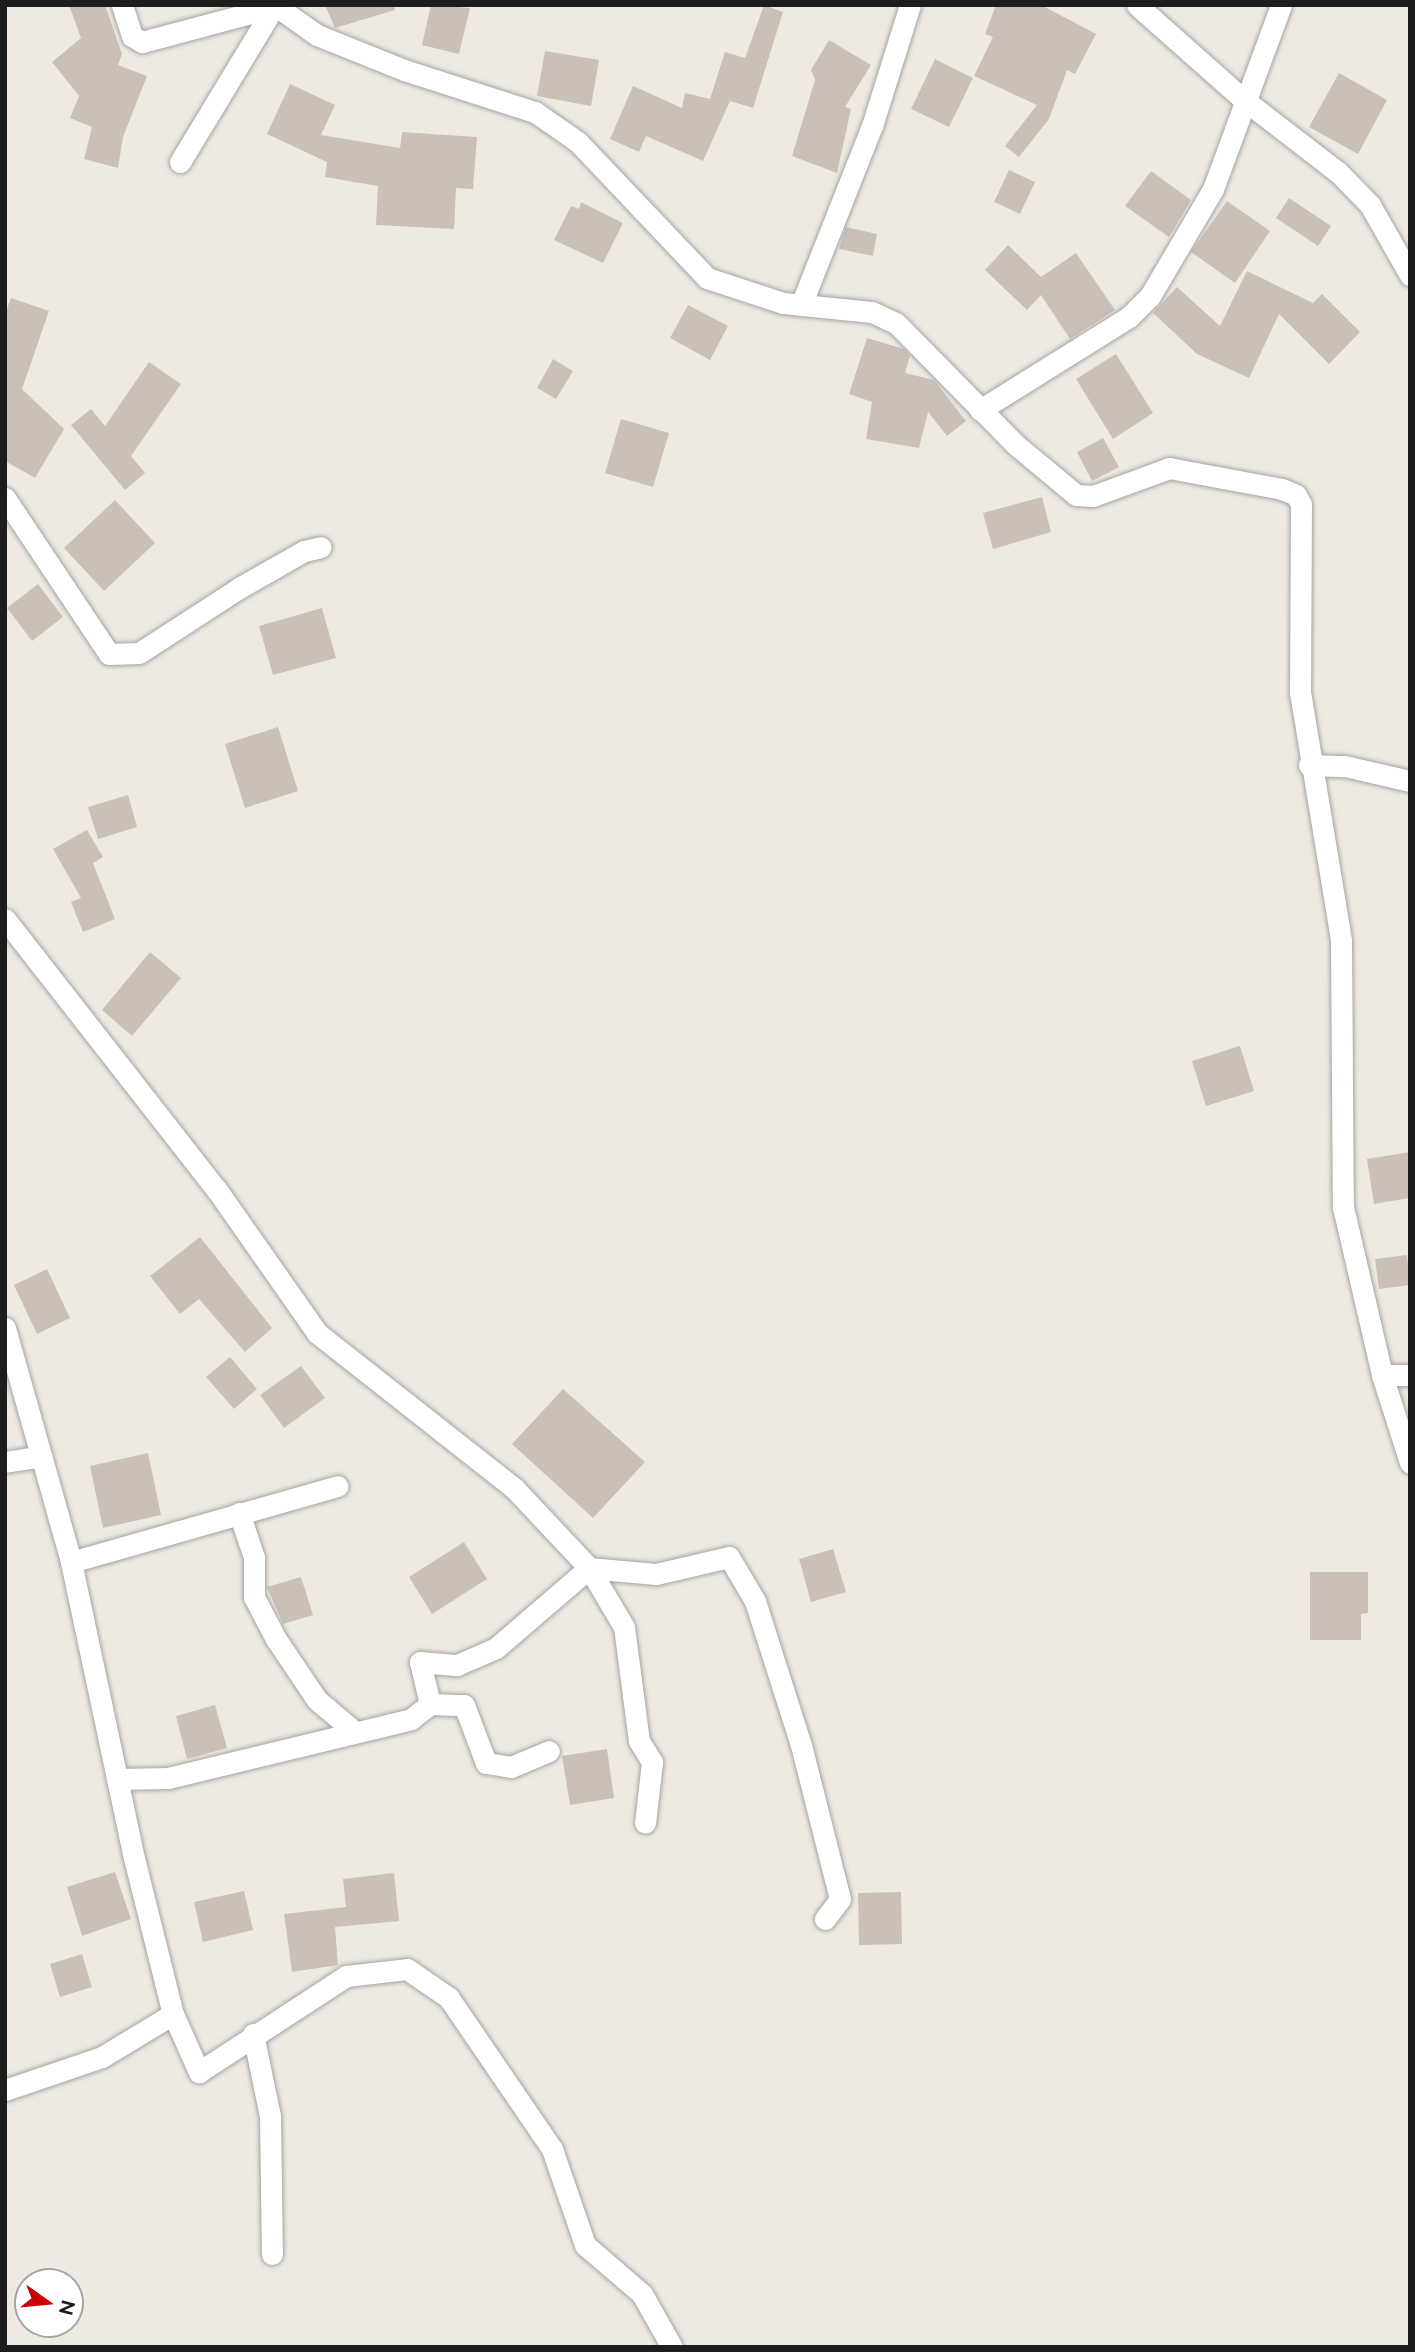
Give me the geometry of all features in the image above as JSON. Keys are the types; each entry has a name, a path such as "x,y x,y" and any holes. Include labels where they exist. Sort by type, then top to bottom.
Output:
{"street":[{"path":"122,5 132,36 142,42 275,5"},
{"path":"180,162 275,5"},
{"path":"275,5 317,35 404,70 536,112 559,124 707,278 802,305 872,312 896,323 979,410 1076,495 1093,496 1168,468 1258,484 1296,495 1301,504 1300,692 1309,765 1341,941 1343,1207 1382,1375 1410,1463"},
{"path":"802,305 872,126 910,5"},
{"path":"1137,5 1243,99 1339,173 1370,205 1410,275"},
{"path":"979,410 1129,317 1150,296 1213,189 1243,99 1281,5"},
{"path":"5,498 109,654 139,653 303,551 321,547"},
{"path":"1309,765 1345,766 1410,781"},
{"path":"5,919 217,1190 317,1333 514,1488 589,1568 624,1627 639,1741 652,1762 645,1823"},
{"path":"5,1328 71,1562 117,1779 173,2014 199,2072 253,2034 346,1976 407,1969 449,1998 552,2149 585,2245 642,2294 672,2347"},
{"path":"1382,1375 1410,1376"},
{"path":"5,1462 42,1456"},
{"path":"71,1562 337,1486"},
{"path":"239,1513 254,1558 254,1597 276,1640 317,1700 355,1732"},
{"path":"430,1704 420,1662 457,1665 496,1648 589,1568 656,1574 729,1557 755,1601 801,1745 840,1899 825,1919"},
{"path":"117,1779 168,1778 411,1719 430,1704 464,1705 486,1763 511,1767 549,1751"},
{"path":"5,2090 102,2057 173,2014"},
{"path":"253,2034 270,2116 272,2254"}],"building":[{"path":"69,5 105,5 122,54 118,65 147,76 123,137 118,168 84,159 92,127 70,118 79,96 52,62 81,38"},
{"path":"325,5 394,5 395,10 335,28"},
{"path":"431,5 470,8 459,54 422,45"},
{"path":"764,5 783,12 753,108 730,101 703,161 646,136 639,152 610,139 633,86 682,108 685,93 710,99 725,52 745,58"},
{"path":"996,5 1041,5 1096,34 1075,74 1067,70 1049,119 1019,157 1005,146 1037,105 974,76 993,37 985,34"},
{"path":"829,40 871,65 845,107 851,109 837,173 792,156 815,80 811,70"},
{"path":"545,51 599,60 591,106 537,96"},
{"path":"935,59 973,78 949,127 911,109"},
{"path":"1339,73 1387,100 1358,154 1309,127"},
{"path":"290,84 335,105 321,135 400,148 402,132 477,137 473,189 456,188 454,229 376,225 378,186 325,177 327,162 267,134"},
{"path":"1009,170 1035,182 1020,214 994,202"},
{"path":"1151,171 1191,200 1169,237 1125,206"},
{"path":"1289,198 1331,226 1318,246 1276,218"},
{"path":"1227,201 1270,231 1235,283 1191,252"},
{"path":"581,202 623,223 603,263 554,240 571,206 579,209"},
{"path":"846,227 877,234 873,256 839,249"},
{"path":"1008,245 1041,277 1076,253 1115,310 1070,339 1041,295 1027,310 985,270"},
{"path":"1247,271 1313,303 1322,294 1360,332 1329,364 1279,314 1249,378 1197,354 1153,313 1177,287 1220,326"},
{"path":"11,298 49,311 22,389 64,429 35,478 5,461 5,314"},
{"path":"688,305 728,326 710,360 670,338"},
{"path":"867,338 904,349 910,356 905,373 934,380 966,421 947,436 928,412 919,448 866,439 872,402 849,394"},
{"path":"1116,354 1153,413 1113,439 1076,379"},
{"path":"553,359 573,371 556,399 537,388"},
{"path":"149,362 181,384 131,456 145,473 125,490 71,425 91,409 105,426"},
{"path":"621,419 669,433 653,487 605,473"},
{"path":"1103,438 1119,467 1092,481 1077,452"},
{"path":"1042,497 1051,532 993,549 983,513"},
{"path":"115,500 155,543 104,591 64,548"},
{"path":"38,584 63,617 32,641 7,608"},
{"path":"322,608 336,658 273,675 259,626"},
{"path":"278,727 298,791 245,808 225,744"},
{"path":"128,795 137,827 98,839 88,807"},
{"path":"87,830 103,857 93,863 115,919 83,932 71,902 81,898 53,849"},
{"path":"150,952 181,978 132,1036 102,1010"},
{"path":"1240,1046 1254,1091 1206,1106 1192,1061"},
{"path":"1410,1152 1410,1198 1374,1204 1367,1159"},
{"path":"200,1237 272,1328 245,1352 199,1299 180,1314 150,1276"},
{"path":"1407,1255 1410,1285 1379,1289 1375,1259"},
{"path":"47,1269 70,1318 37,1334 14,1285"},
{"path":"230,1357 257,1389 234,1409 206,1377"},
{"path":"301,1366 325,1398 284,1428 260,1395"},
{"path":"563,1389 645,1462 593,1518 512,1444"},
{"path":"148,1453 161,1515 103,1528 90,1466"},
{"path":"464,1542 487,1579 432,1614 409,1577"},
{"path":"833,1549 846,1592 811,1602 799,1559"},
{"path":"1310,1572 1368,1572 1368,1613 1361,1614 1361,1640 1310,1640"},
{"path":"301,1577 313,1615 283,1624 267,1587"},
{"path":"215,1705 227,1748 187,1759 176,1716"},
{"path":"607,1749 614,1798 570,1805 562,1756"},
{"path":"115,1872 131,1919 82,1936 67,1887"},
{"path":"394,1873 399,1921 335,1927 338,1965 292,1972 284,1914 346,1907 343,1879"},
{"path":"244,1891 253,1930 203,1942 194,1902"},
{"path":"901,1892 902,1944 859,1945 858,1893"},
{"path":"82,1954 92,1987 60,1997 50,1964"}]}
